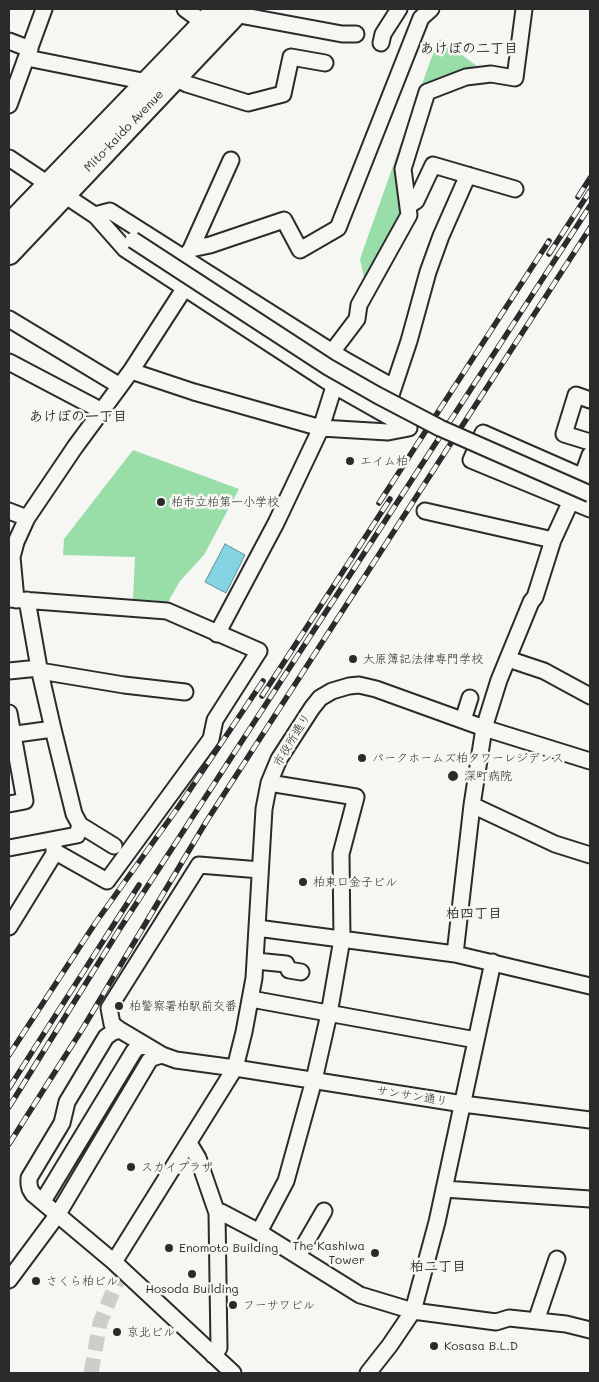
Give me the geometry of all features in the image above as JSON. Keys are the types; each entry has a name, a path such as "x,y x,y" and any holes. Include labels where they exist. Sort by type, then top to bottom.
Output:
{"highway":[{"name":"Mito-kaido Avenue","path":"9,226 56,190 174,78 224,14"},
{"name":"Mito-kaido Avenue","path":"9,253 56,190 147,82 224,14"}],"street":[{"path":"9,106 44,9"},
{"path":"185,9 342,34 356,34"},
{"path":"381,43 384,34 399,9"},
{"path":"188,253 284,220 300,250 338,228 421,18 431,9"},
{"path":"217,634 276,523 321,428 339,356 357,319 359,305 409,214 403,169 427,92 466,77 491,74 515,78 524,9"},
{"path":"9,41 28,54 147,82"},
{"path":"174,78 187,84 248,103 283,94 291,57 325,63"},
{"path":"9,158 328,367 440,428 590,494"},
{"path":"188,253 231,160"},
{"path":"408,206 416,202 433,165 515,189"},
{"path":"384,415 409,340 428,272 441,236 468,175"},
{"path":"95,215 110,212 188,253 339,356 394,387"},
{"path":"95,215 125,249 333,385 409,428 388,432 321,428 194,392 131,371"},
{"path":"114,846 80,825 74,814 40,669 17,600 12,557 16,542 27,518 75,447 131,371 184,289"},
{"path":"9,319 120,386"},
{"path":"9,362 102,411"},
{"path":"590,400 576,395 564,434 590,442"},
{"path":"586,478 483,432 471,460 590,509"},
{"path":"455,954 472,805 484,728 508,659 531,602 535,597 553,540 571,501 586,478 590,455"},
{"path":"9,511 27,518"},
{"path":"425,512 553,540"},
{"path":"17,600 167,611 217,634 264,652 241,680 215,720 211,739 107,881 54,846"},
{"path":"508,659 544,671 590,696"},
{"path":"9,671 40,669 124,685 185,692"},
{"name":"市役所通り","path":"114,1262 235,1068 253,1018 251,999 256,961 264,809 270,783 279,759 320,698 332,691 359,685 376,689 484,728 590,761"},
{"path":"463,720 470,698"},
{"path":"9,713 11,735 25,801 9,804"},
{"path":"11,735 53,729"},
{"path":"259,1232 286,1181 314,1080 329,1014 342,939 341,854 356,797 270,783"},
{"path":"472,805 555,844 590,855"},
{"path":"9,848 54,846 77,835 80,825"},
{"path":"9,927 54,854 54,846"},
{"path":"162,1056 112,1024 109,1008 200,865 260,870"},
{"path":"257,928 455,954 590,986"},
{"path":"256,961 286,964 290,970 302,966"},
{"path":"368,1373 413,1310 437,1222 493,962"},
{"path":"251,999 476,1040"},
{"path":"120,1030 106,1037 67,1102 62,1123 29,1178 28,1184 30,1189 114,1262 221,1366"},
{"path":"43,1201 134,1051 138,1047 147,1046"},
{"path":"9,1280 58,1214 149,1061 152,1058 162,1056"},
{"name":"サンサン通り","path":"162,1056 176,1060 463,1104 590,1120"},
{"path":"189,1143 198,1158 217,1213 219,1348 221,1366"},
{"path":"444,1188 590,1199"},
{"path":"298,1256 324,1211"},
{"path":"217,1213 221,1212 259,1232 360,1295 413,1310 496,1322 509,1318 566,1324 590,1330"},
{"path":"536,1322 557,1259"}],"green space":[{"path":"440,39 481,69 426,86 403,213 365,282 360,259 431,59"},
{"path":"133,450 239,489 204,555 180,581 168,602 133,599 135,557 63,555 64,539"}],"water":[{"path":"225,544 245,555 226,593 205,582"}],"tunnel":[{"path":"91,1373 100,1323 117,1282 124,1271"}],"railway":[{"path":"578,197 590,178"},
{"path":"549,254 590,191"},
{"path":"9,1107 119,930 590,206"},
{"path":"9,1144 83,1028 206,822 590,228"},
{"path":"379,503 549,241"},
{"path":"262,696 390,499"},
{"path":"9,1055 96,922 179,806 263,681"},
{"path":"9,1088 139,885"}],"place":[{"name":"エイム柏","path":"350,461"},
{"name":"柏市立柏第一小学校","path":"161,502"},
{"name":"大原簿記法律専門学校","path":"353,659"},
{"name":"パークホームズ柏タワーレジデンス","path":"362,758"},
{"name":"深町病院","path":"453,776"},
{"name":"柏東口金子ビル","path":"303,882"},
{"name":"柏警察署柏駅前交番","path":"119,1006"},
{"name":"スカイプラザ","path":"131,1167"},
{"name":"Enomoto Building","path":"169,1248"},
{"name":"The Kashiwa Tower","path":"375,1253"},
{"name":"Hosoda Building","path":"192,1274"},
{"name":"さくら柏ビル","path":"36,1281"},
{"name":"フーサワビル","path":"233,1305"},
{"name":"京北ビル","path":"117,1332"},
{"name":"Kosasa B.L.D","path":"434,1346"}],"district":[{"name":"あけぼの二丁目","path":"469,49"},
{"name":"あけぼの一丁目","path":"78,417"},
{"name":"柏四丁目","path":"474,914"},
{"name":"柏二丁目","path":"438,1267"}]}
